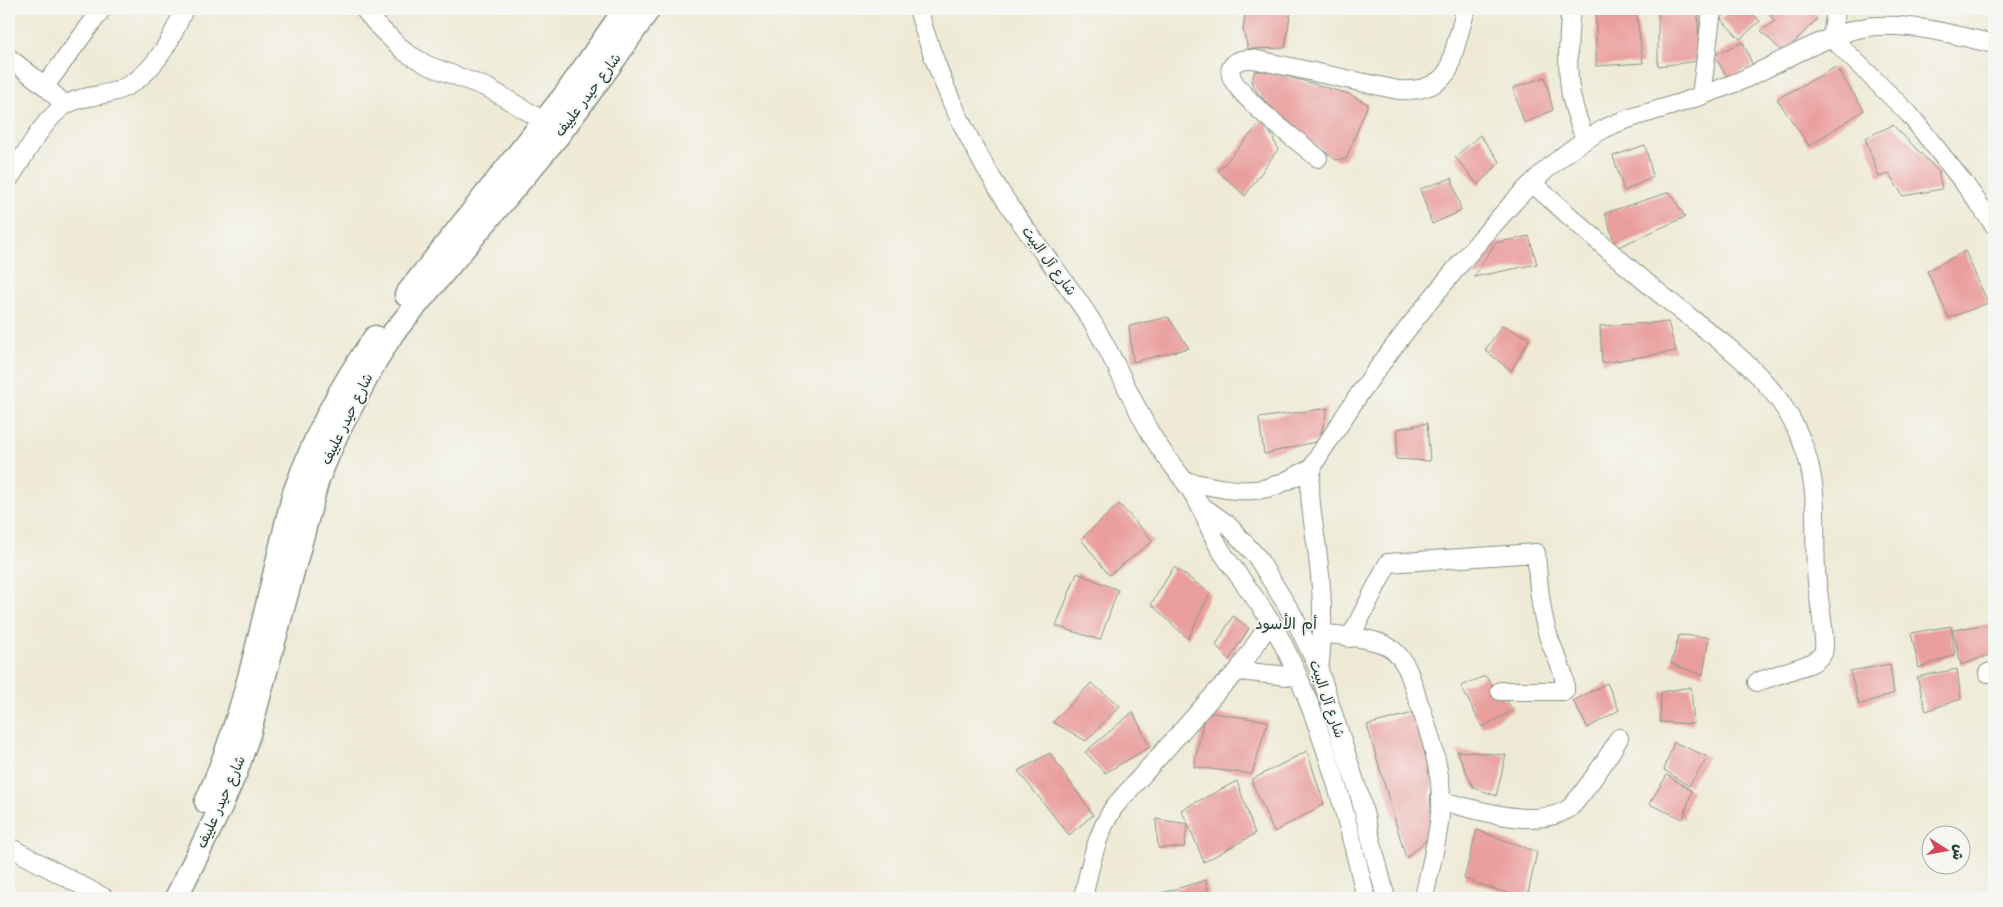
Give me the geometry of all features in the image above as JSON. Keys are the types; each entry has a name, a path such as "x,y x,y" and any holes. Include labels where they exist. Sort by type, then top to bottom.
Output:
{"main road":[{"name":"شارع حيدر علييف","path":"162,898 214,786 230,741 259,637 294,493 325,416 354,366 394,312 567,92 625,9"},
{"name":"شارع حيدر علييف","path":"176,898 236,772 262,689 318,479 341,426 375,362 394,333 558,136 649,9"}],"street":[{"path":"45,86 102,9"},
{"path":"9,179 49,121 65,105 83,98 118,90 136,81 151,67 168,42 184,9"},
{"path":"364,9 404,52 426,65 488,88 544,121"},
{"name":"شارع آل البيت","path":"918,9 936,64 958,117 978,154 1025,229 1073,293 1092,322 1152,436 1199,504 1214,539 1271,621 1298,677 1318,728 1366,898"},
{"path":"1318,158 1261,110 1236,86 1230,70 1233,64 1242,58 1253,59 1398,90 1424,88 1437,83 1449,69 1466,9"},
{"path":"1571,9 1568,33 1569,78 1572,96 1585,140"},
{"path":"1701,96 1712,9"},
{"path":"1832,38 1836,9"},
{"path":"1184,481 1233,490 1254,490 1281,483 1312,468 1380,364 1464,260 1532,183 1561,156 1606,127 1701,96 1739,81 1832,38 1860,28 1878,26 1938,30 1994,44"},
{"path":"1832,38 1909,114 1964,183 1994,225"},
{"path":"9,58 45,86 65,105"},
{"path":"1532,183 1640,277 1747,363 1775,393 1793,421 1805,450 1814,484 1816,578 1824,647 1820,658 1812,663 1757,682"},
{"path":"1312,468 1312,511 1318,555 1323,633 1319,670"},
{"name":"شارع آل البيت","path":"1199,504 1226,524 1257,558 1294,617 1319,670 1360,797 1386,898"},
{"path":"1350,638 1388,563 1536,553 1539,591 1548,634 1565,678 1565,691 1500,691"},
{"path":"1083,898 1097,840 1104,822 1114,807 1219,689 1238,672 1271,621"},
{"path":"1323,633 1383,644 1394,650 1402,660 1410,676 1430,733 1441,801 1424,898"},
{"path":"1238,672 1298,677"},
{"path":"1318,728 1335,719"},
{"path":"1441,801 1528,818 1557,814 1569,809 1575,802 1605,764 1619,738"},
{"path":"9,847 105,898"}],"building":[{"path":"1246,9 1291,9 1285,48 1248,49 1243,30"},
{"path":"1636,9 1643,63 1596,66 1596,10"},
{"path":"1698,9 1699,61 1658,66 1658,10"},
{"path":"1730,9 1748,9 1760,21 1740,39 1721,19"},
{"path":"1778,9 1808,9 1817,19 1784,53 1761,31 1775,21 1770,16"},
{"path":"1743,42 1753,66 1728,78 1714,55"},
{"path":"1836,67 1864,110 1809,146 1777,99"},
{"path":"1255,71 1269,71 1349,94 1368,104 1346,159 1336,160 1290,125 1259,95 1251,82"},
{"path":"1545,77 1553,110 1524,123 1513,88"},
{"path":"1264,119 1278,149 1245,196 1218,171"},
{"path":"1893,125 1938,171 1942,189 1903,196 1889,174 1879,177 1865,138"},
{"path":"1480,135 1500,162 1478,185 1455,157"},
{"path":"1645,145 1653,177 1624,191 1613,156"},
{"path":"1452,178 1461,211 1432,224 1420,189"},
{"path":"1670,192 1685,217 1616,248 1605,213"},
{"path":"1529,236 1537,264 1474,277 1495,243"},
{"path":"1965,251 1988,303 1949,318 1927,271"},
{"path":"1168,317 1189,348 1133,362 1129,326"},
{"path":"1668,322 1676,351 1602,363 1600,326"},
{"path":"1502,326 1530,338 1511,371 1485,350"},
{"path":"1328,408 1319,441 1264,454 1259,418"},
{"path":"1427,423 1430,461 1396,459 1398,429"},
{"path":"1119,504 1153,541 1109,575 1081,539"},
{"path":"1174,567 1210,593 1188,639 1151,604"},
{"path":"1077,573 1118,590 1100,640 1056,626"},
{"path":"1233,616 1249,628 1229,660 1216,645"},
{"path":"1993,623 1994,653 1961,665 1953,630"},
{"path":"1951,626 1955,655 1919,668 1911,633"},
{"path":"1679,635 1709,637 1703,675 1671,664"},
{"path":"1890,664 1894,693 1859,705 1850,671"},
{"path":"1957,669 1961,699 1926,711 1917,677"},
{"path":"1485,676 1514,710 1482,727 1461,686"},
{"path":"1091,683 1120,706 1086,741 1053,722"},
{"path":"1607,683 1619,710 1588,728 1573,701"},
{"path":"1691,687 1694,724 1660,722 1661,692"},
{"path":"1133,712 1150,747 1105,773 1085,752"},
{"path":"1205,712 1268,721 1252,774 1194,767"},
{"path":"1417,712 1434,772 1430,800 1434,833 1406,858 1367,725"},
{"path":"1674,742 1708,757 1689,786 1664,770"},
{"path":"1307,751 1324,804 1274,832 1251,780"},
{"path":"1457,751 1506,755 1496,796 1473,787"},
{"path":"1050,753 1093,815 1069,835 1018,771"},
{"path":"1667,775 1692,791 1683,819 1649,804"},
{"path":"1237,781 1255,834 1204,862 1181,810"},
{"path":"1156,819 1188,824 1184,847 1158,848"},
{"path":"1477,830 1537,852 1527,898 1464,879"},
{"path":"1206,880 1209,898 1145,898"}],"district":[{"name":"أم الأسود","path":"1286,624"}]}
